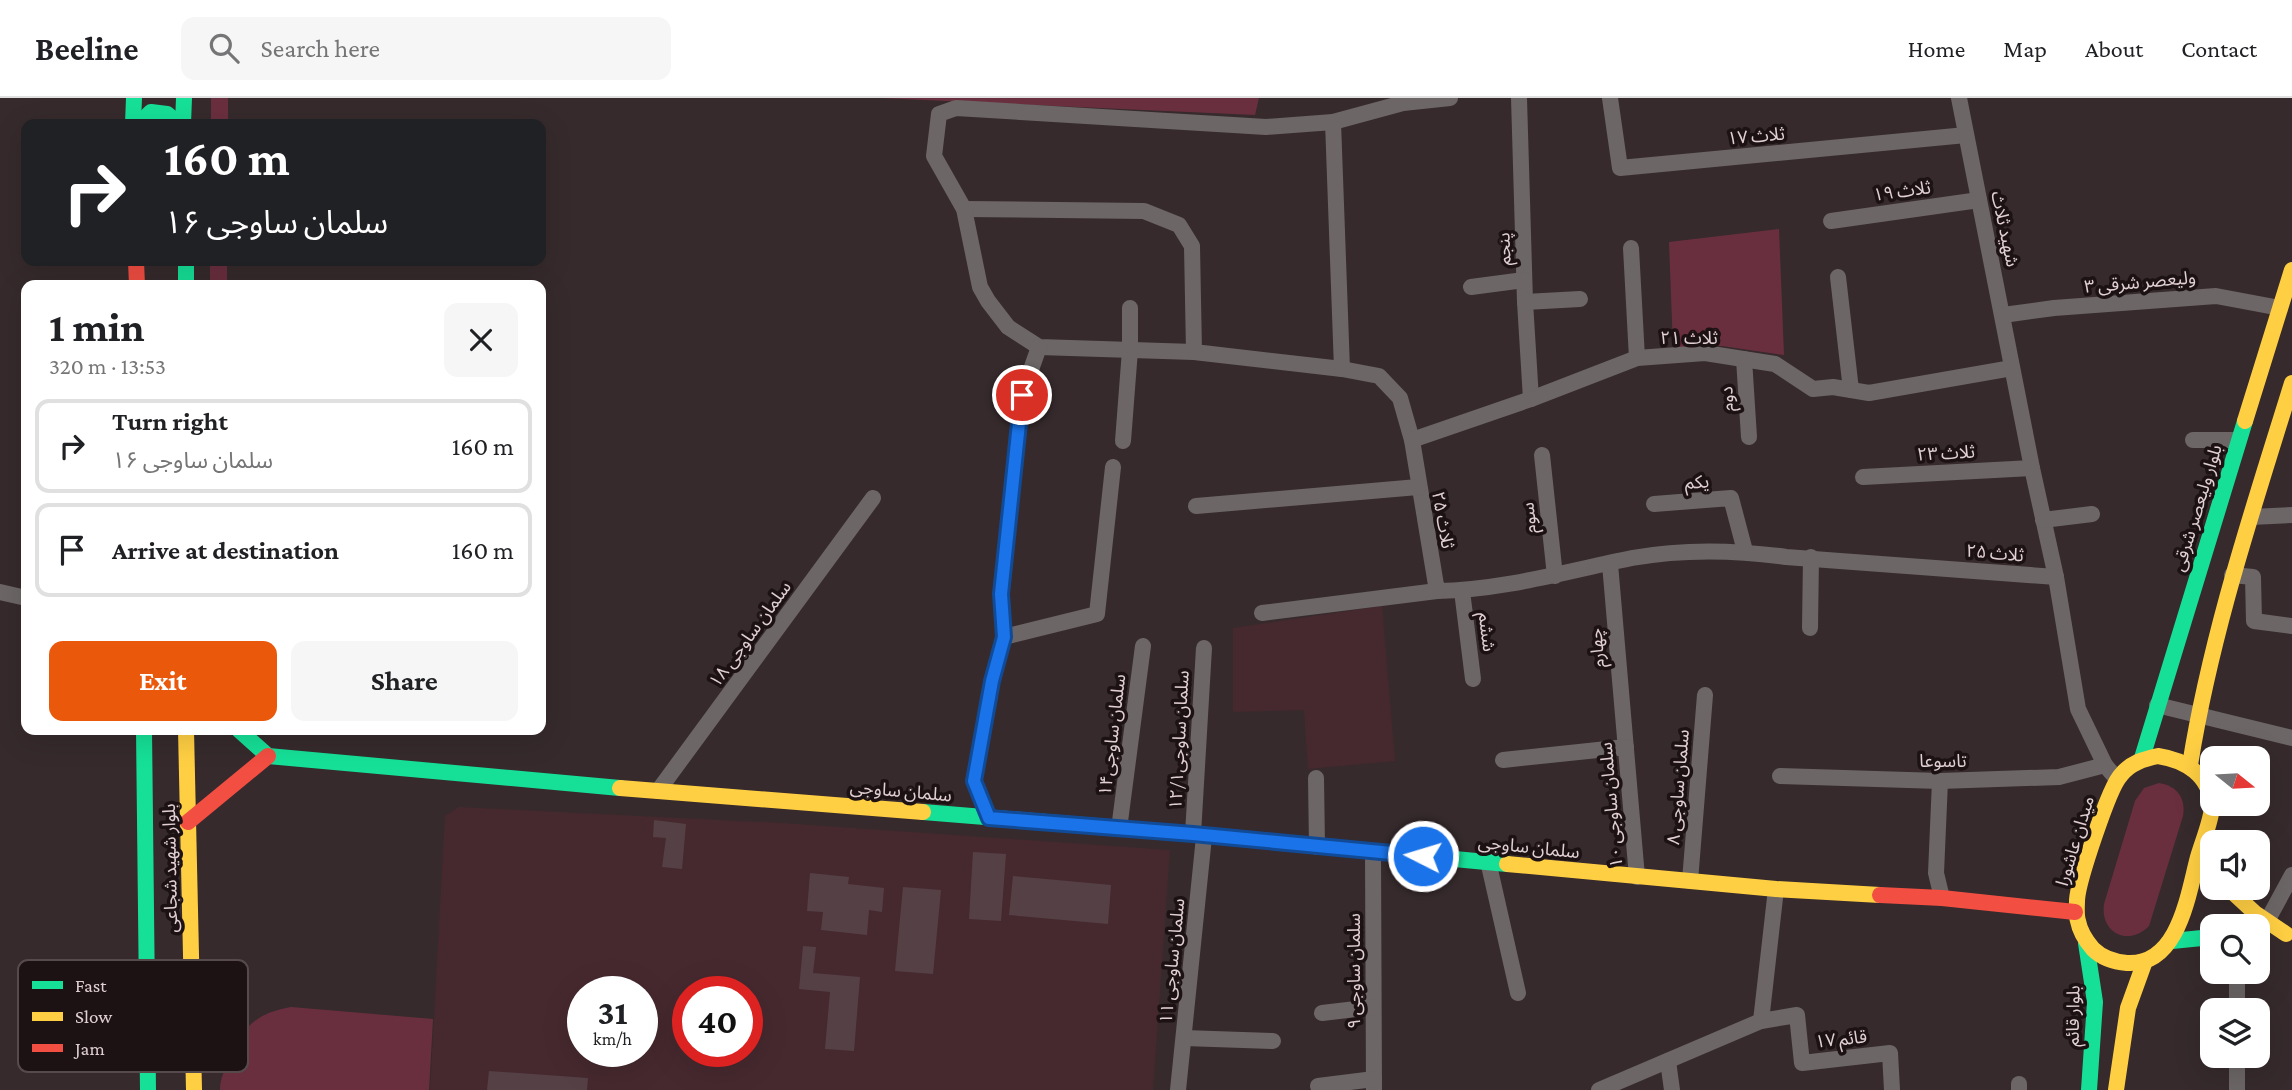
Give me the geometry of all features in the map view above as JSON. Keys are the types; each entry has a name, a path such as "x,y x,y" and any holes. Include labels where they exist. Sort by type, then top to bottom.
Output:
{"street":[{"path":"133,119 134,98"},
{"path":"182,119 184,98"},
{"path":"989,818 974,781 992,681 1004,637 1001,594 1022,395 1039,347 1008,327 984,294 975,268 964,209 934,156 939,114 956,108 1266,127 1333,122 1403,100 1450,98"},
{"name":"پنجم","path":"1518,98 1531,399"},
{"name":"ثلاث ۱۷","path":"1610,98 1620,168 1966,135"},
{"name":"شهید ثلاث","path":"1959,98 2056,578 2078,709 2105,765 2116,778"},
{"path":"144,119 151,112 164,112 175,119"},
{"path":"1333,122 1342,369"},
{"name":"ثلاث ۱۹","path":"1831,221 1979,200"},
{"path":"964,209 1144,211 1179,225 1192,246 1194,352"},
{"path":"1631,248 1637,358"},
{"name":"بلوار ولیعصر شرقی","path":"2142,758 2292,270"},
{"path":"1839,277 1851,390"},
{"path":"1471,287 1524,280"},
{"name":"ولیعصر شرقی ۳","path":"2003,315 2216,296 2280,308"},
{"path":"1525,302 1580,299"},
{"path":"1123,441 1130,350 1130,309"},
{"name":"ثلاث ۲۵","path":"1039,347 1194,352 1342,369 1379,376 1400,398 1412,440 1437,591 1462,590 1555,576 1634,558 1745,551 2056,578"},
{"name":"ثلاث ۲۱","path":"1412,440 1531,399 1637,358 1705,353 1775,365 1813,389 1833,387 1869,393 2012,368"},
{"name":"دوم","path":"1744,359 1749,437"},
{"path":"2190,765 2196,715 2232,575 2292,383"},
{"path":"2193,440 2238,440"},
{"name":"سوم","path":"1542,455 1555,576"},
{"path":"1004,637 1097,614 1112,467"},
{"name":"ثلاث ۲۳","path":"1863,477 2032,468"},
{"path":"1196,506 1418,487"},
{"name":"سلمان ساوجی ۱۸","path":"659,791 873,498"},
{"name":"یکم","path":"1654,504 1731,498 1745,551"},
{"path":"2043,520 2092,514"},
{"path":"2251,517 2292,515"},
{"path":"1810,628 1811,557"},
{"name":"چهارم","path":"1610,564 1623,729"},
{"path":"2232,575 2253,577 2254,621 2292,626"},
{"name":"ششم","path":"1462,590 1473,679"},
{"path":"1262,613 1437,591"},
{"path":"0,592 21,597"},
{"name":"سلمان ساوجی۱۴","path":"1119,829 1143,646"},
{"name":"سلمان ساوجی۱۲/۱","path":"1198,835 1204,648"},
{"name":"سلمان ساوجی ۸","path":"1690,881 1705,695"},
{"path":"2157,705 2292,738"},
{"name":"سلمان ساوجی ۱۰","path":"1623,729 1637,877"},
{"name":"بلوار شهید شجاعی","path":"144,735 147,960"},
{"name":"بلوار شهید شجاعی","path":"186,735 191,960"},
{"path":"188,822 268,756 245,735"},
{"path":"1503,760 1626,747"},
{"path":"2116,778 2127,766 2142,758 2158,755 2175,758 2190,765 2202,776 2209,791 2212,807 2206,830"},
{"name":"سلمان ساوجی","path":"268,756 1198,835 1776,890 1942,898 2075,912"},
{"name":"تاسوعا","path":"1780,776 1940,781 2059,776 2105,765"},
{"path":"1316,778 1317,847"},
{"name":"میدان عاشورا","path":"2086,943 2078,929 2075,912 2077,898 2116,778"},
{"path":"1940,781 1936,873 1942,898"},
{"name":"سلمان ساوجی ۱۱","path":"1178,1090 1198,835"},
{"name":"سلمان ساوجی ۹","path":"1373,852 1374,1084"},
{"path":"2086,943 2098,955 2113,962 2129,964 2145,961 2160,953 2172,941 2178,928 2200,852"},
{"path":"1488,861 1518,993"},
{"path":"2270,914 2292,875"},
{"path":"1599,1090 1761,1021 1776,890"},
{"path":"2239,900 2251,914"},
{"path":"2270,930 2289,934"},
{"path":"2172,941 2200,938"},
{"name":"بلوار قائم","path":"2086,943 2095,1002 2089,1090"},
{"path":"2116,1090 2125,1010 2133,984 2145,961"},
{"path":"1322,1013 1373,1007"},
{"name":"قائم ۱۷","path":"1761,1021 1797,1015 1802,1063 1890,1053 1892,1090"},
{"path":"1184,1038 1273,1041"},
{"path":"1668,1061 1672,1090"},
{"path":"2237,1068 2237,1090"},
{"name":"بلوار شهید شجاعی","path":"148,1072 148,1090"},
{"name":"بلوار شهید شجاعی","path":"194,1072 194,1090"},
{"path":"1318,1086 1374,1084"}],"shaded area":[{"path":"211,98 228,98 228,119 211,119"},
{"path":"881,98 1259,98 1255,115"},
{"path":"1779,229 1784,355 1722,346 1673,348 1669,242"},
{"path":"210,266 227,266 227,280 210,280"},
{"path":"1382,606 1395,761 1308,769 1304,710 1233,712 1233,628"},
{"path":"2159,783 2171,787 2179,794 2183,804 2183,816 2149,926 2133,936 2124,936 2117,934 2106,923 2104,904 2135,801 2144,788"},
{"path":"459,807 781,823 1170,850 1153,1090 430,1090 445,816"},
{"path":"291,1007 433,1019 429,1090 220,1090 224,1072 248,1072 248,1027 260,1017"}],"building":[{"path":"654,820 686,824 682,869 662,867 666,838 653,837"},
{"path":"973,852 1006,854 1001,921 969,919"},
{"path":"810,873 849,877 848,884 884,888 882,912 869,910 867,935 821,930 823,912 807,911"},
{"path":"1013,876 1111,885 1108,924 1009,915"},
{"path":"903,887 941,890 933,974 895,971"},
{"path":"803,946 816,947 813,973 860,977 854,1051 825,1049 830,992 799,989"},
{"path":"489,1071 588,1078 587,1090 487,1090"}],"traffic: fast":[{"path":"133,119 134,98"},
{"path":"183,119 184,98"},
{"path":"144,119 151,112 167,114 173,119"},
{"path":"186,266 186,280"},
{"path":"2142,758 2245,421"},
{"path":"144,735 147,960"},
{"path":"245,735 268,756 620,788"},
{"path":"923,812 1507,864"},
{"path":"2172,941 2200,938"},
{"path":"2086,943 2095,1002 2089,1090"},
{"path":"148,1072 148,1090"}],"traffic: slow":[{"path":"2245,421 2292,270"},
{"path":"2190,765 2221,620 2292,383"},
{"path":"186,735 191,960"},
{"path":"2158,756 2186,765 2201,778 2210,795 2210,817 2185,908 2170,941 2159,953 2145,961 2118,962 2105,957 2090,946 2080,929 2077,900 2095,835 2116,783 2133,765 2158,756"},
{"path":"620,788 923,812"},
{"path":"1507,864 1776,889 1880,895"},
{"path":"2241,900 2286,934"},
{"path":"2116,1090 2128,1008 2145,961"},
{"path":"194,1072 194,1090"}],"traffic: jam":[{"path":"136,266 137,280"},
{"path":"188,822 268,756"},
{"path":"1880,895 1942,898 2075,912"}],"route":[{"path":"1022,395 1001,594 1004,637 992,681 974,781 989,818 1423,856"}]}
